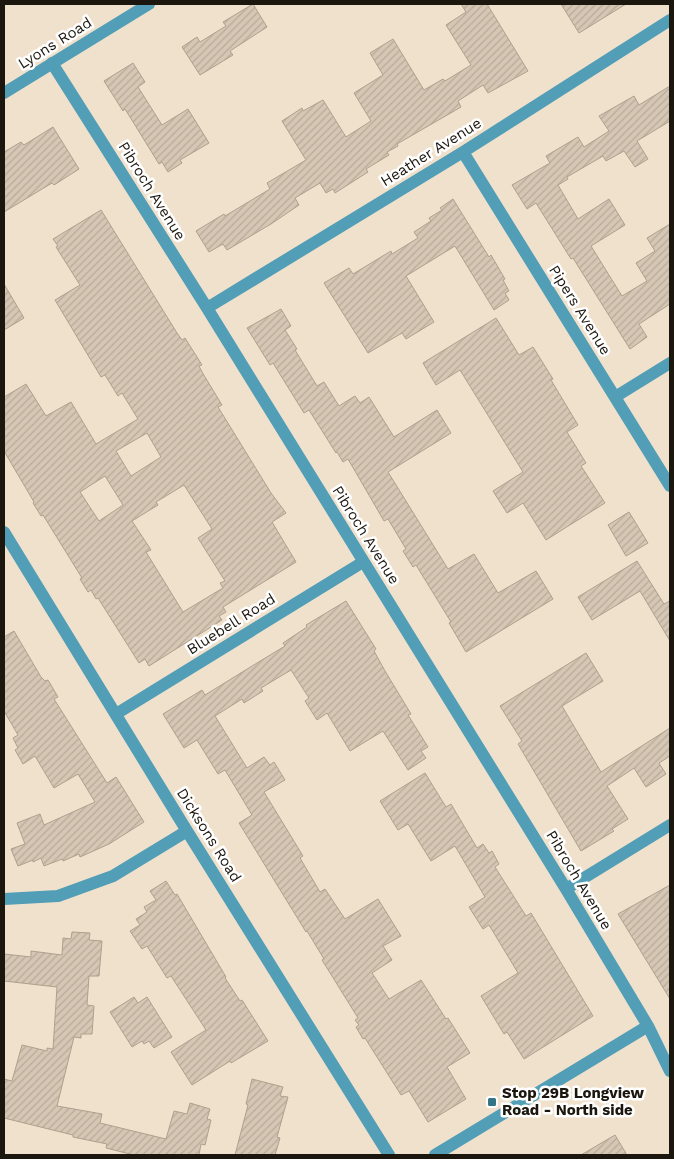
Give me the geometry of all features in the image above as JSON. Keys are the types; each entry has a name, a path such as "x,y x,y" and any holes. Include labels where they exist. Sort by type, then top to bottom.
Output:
{"street":[{"name":"Lyons Road","path":"4,93 149,4"},
{"name":"Heather Avenue","path":"207,308 462,152 670,20"},
{"name":"Pibroch Avenue","path":"52,63 207,308 566,889 648,1026 670,1071"},
{"name":"Pipers Avenue","path":"462,152 670,486"},
{"path":"615,397 670,363"},
{"name":"Dicksons Road","path":"4,532 388,1155"},
{"name":"Bluebell Road","path":"116,714 363,562"},
{"path":"566,889 670,825"},
{"path":"4,899 58,896 113,876 187,831"},
{"path":"435,1155 648,1026"}],"building":[{"path":"253,4 267,27 230,51 233,55 200,75 182,47 197,37 200,42 226,26 223,22"},
{"path":"461,4 487,4 528,71 488,93 483,85 458,101 461,107 397,144 398,146 387,152 389,155 366,169 368,172 335,193 333,189 326,193 320,183 295,198 299,205 271,224 227,250 223,244 209,252 196,231 270,189 267,183 306,160 282,121 302,108 303,111 323,100 346,137 371,121 354,93 383,75 370,53 393,39 424,90 443,79 445,81 471,65 446,25 466,12"},
{"path":"561,4 626,4 579,33"},
{"path":"133,63 145,82 138,87 162,125 188,109 209,143 180,160 182,163 168,172 162,162 159,164 125,109 123,111 104,81"},
{"path":"670,86 670,121 637,141 648,159 635,167 624,151 606,161 603,156 567,177 568,179 558,185 578,219 609,199 625,225 591,246 622,296 647,281 636,263 655,251 647,238 670,224 670,304 639,324 647,337 630,349 536,203 527,209 512,185 550,163 546,156 578,137 584,147 609,131 599,116 634,96 639,105"},
{"path":"53,127 79,169 4,212 4,152 21,142 24,145"},
{"path":"453,199 505,279 503,280 509,291 505,293 509,300 494,310 455,246 406,276 434,322 406,339 402,333 368,353 324,283 349,268 353,274 391,251 392,254 418,238 414,232 431,221 429,218 442,210 440,208"},
{"path":"101,210 177,333 182,340 185,338 202,365 199,366 222,405 218,407 271,493 286,513 272,522 296,562 223,607 226,612 219,616 222,620 149,666 145,659 139,663 98,598 96,599 91,590 88,592 80,579 82,578 43,515 41,516 33,503 4,451 4,397 26,384 46,416 71,402 96,444 138,419 122,393 118,396 105,375 101,377 55,300 80,285 53,239","holes":["147,433 161,457 131,476 116,451","105,476 123,505 99,521 80,492","184,485 212,529 198,538 225,581 220,583 223,588 183,612 146,552 151,550 132,521 158,505 156,502"]},
{"path":"4,284 24,318 4,330"},
{"path":"281,309 291,326 285,330 297,349 295,350 317,386 324,382 339,406 355,396 360,403 369,397 394,437 437,410 451,433 388,472 448,569 474,554 498,593 536,571 553,599 466,652 449,623 451,622 416,565 413,567 403,551 406,549 388,519 384,521 348,459 343,462 309,410 304,413 273,363 270,365 247,328"},
{"path":"496,318 519,355 533,347 553,379 551,380 578,425 567,432 586,463 581,466 605,503 546,540 523,503 507,513 493,491 523,472 460,370 436,385 423,363"},
{"path":"629,512 648,543 626,556 608,525"},
{"path":"637,561 664,604 670,601 670,641 640,591 592,620 578,597"},
{"path":"346,601 376,649 374,651 411,714 408,715 428,747 421,751 426,758 408,770 383,731 350,751 327,713 317,720 305,701 309,698 291,670 261,688 263,691 244,703 242,699 215,716 247,768 264,757 270,765 274,762 285,780 264,792 303,856 300,858 320,892 325,889 345,919 378,899 401,936 383,946 392,960 372,973 389,999 421,980 470,1053 447,1067 466,1099 428,1122 409,1091 401,1095 356,1027 359,1025 355,1020 358,1018 322,960 324,959 307,931 239,823 252,815 225,770 218,774 197,740 184,748 163,714 202,690 205,695 285,646 283,643 307,627 306,625"},
{"path":"14,631 41,677 45,681 48,680 58,697 54,699 107,783 116,777 144,822 109,844 80,857 79,854 44,866 41,858 18,866 11,849 25,844 17,823 40,814 44,825 95,802 78,774 54,788 35,756 23,764 15,750 18,748 13,738 18,735 4,711 4,637"},
{"path":"586,653 603,681 562,706 601,772 670,728 670,756 659,763 666,774 646,787 634,768 607,786 628,819 612,829 614,831 581,851 518,744 522,741 500,706"},
{"path":"425,773 446,807 451,804 477,848 483,844 489,853 492,851 499,864 495,867 526,916 531,913 593,1016 524,1059 507,1032 504,1034 481,996 518,973 489,925 483,929 469,907 485,897 455,846 431,861 408,824 398,830 380,801"},
{"path":"166,881 175,895 177,894 225,978 240,1001 242,1000 268,1041 231,1063 230,1061 192,1085 171,1052 206,1030 171,976 167,978 147,946 142,949 130,931 140,925 136,919 147,912 144,907 156,900 150,891"},
{"path":"670,885 670,999 618,914"},
{"path":"72,932 90,933 89,940 102,941 99,976 89,976 87,1005 94,1006 92,1034 81,1034 81,1038 74,1037 57,1106 102,1114 100,1123 166,1139 174,1111 187,1114 190,1103 210,1109 207,1119 211,1120 205,1145 201,1144 199,1155 134,1155 106,1148 107,1144 73,1137 73,1135 4,1118 4,1079 12,1081 22,1045 47,1051 47,1048 53,1049 57,987 4,981 4,954 31,957 31,951 62,955 63,938 71,939"},
{"path":"134,997 138,1003 147,997 172,1037 154,1048 149,1041 144,1044 142,1041 132,1047 110,1012"},
{"path":"252,1079 283,1087 280,1096 288,1097 277,1137 280,1138 275,1155 235,1155 248,1105 246,1104"},
{"path":"615,1135 627,1155 581,1155"}],"place":[{"name":"Stop 29B Longview Road - North side","path":"492,1102"}]}
